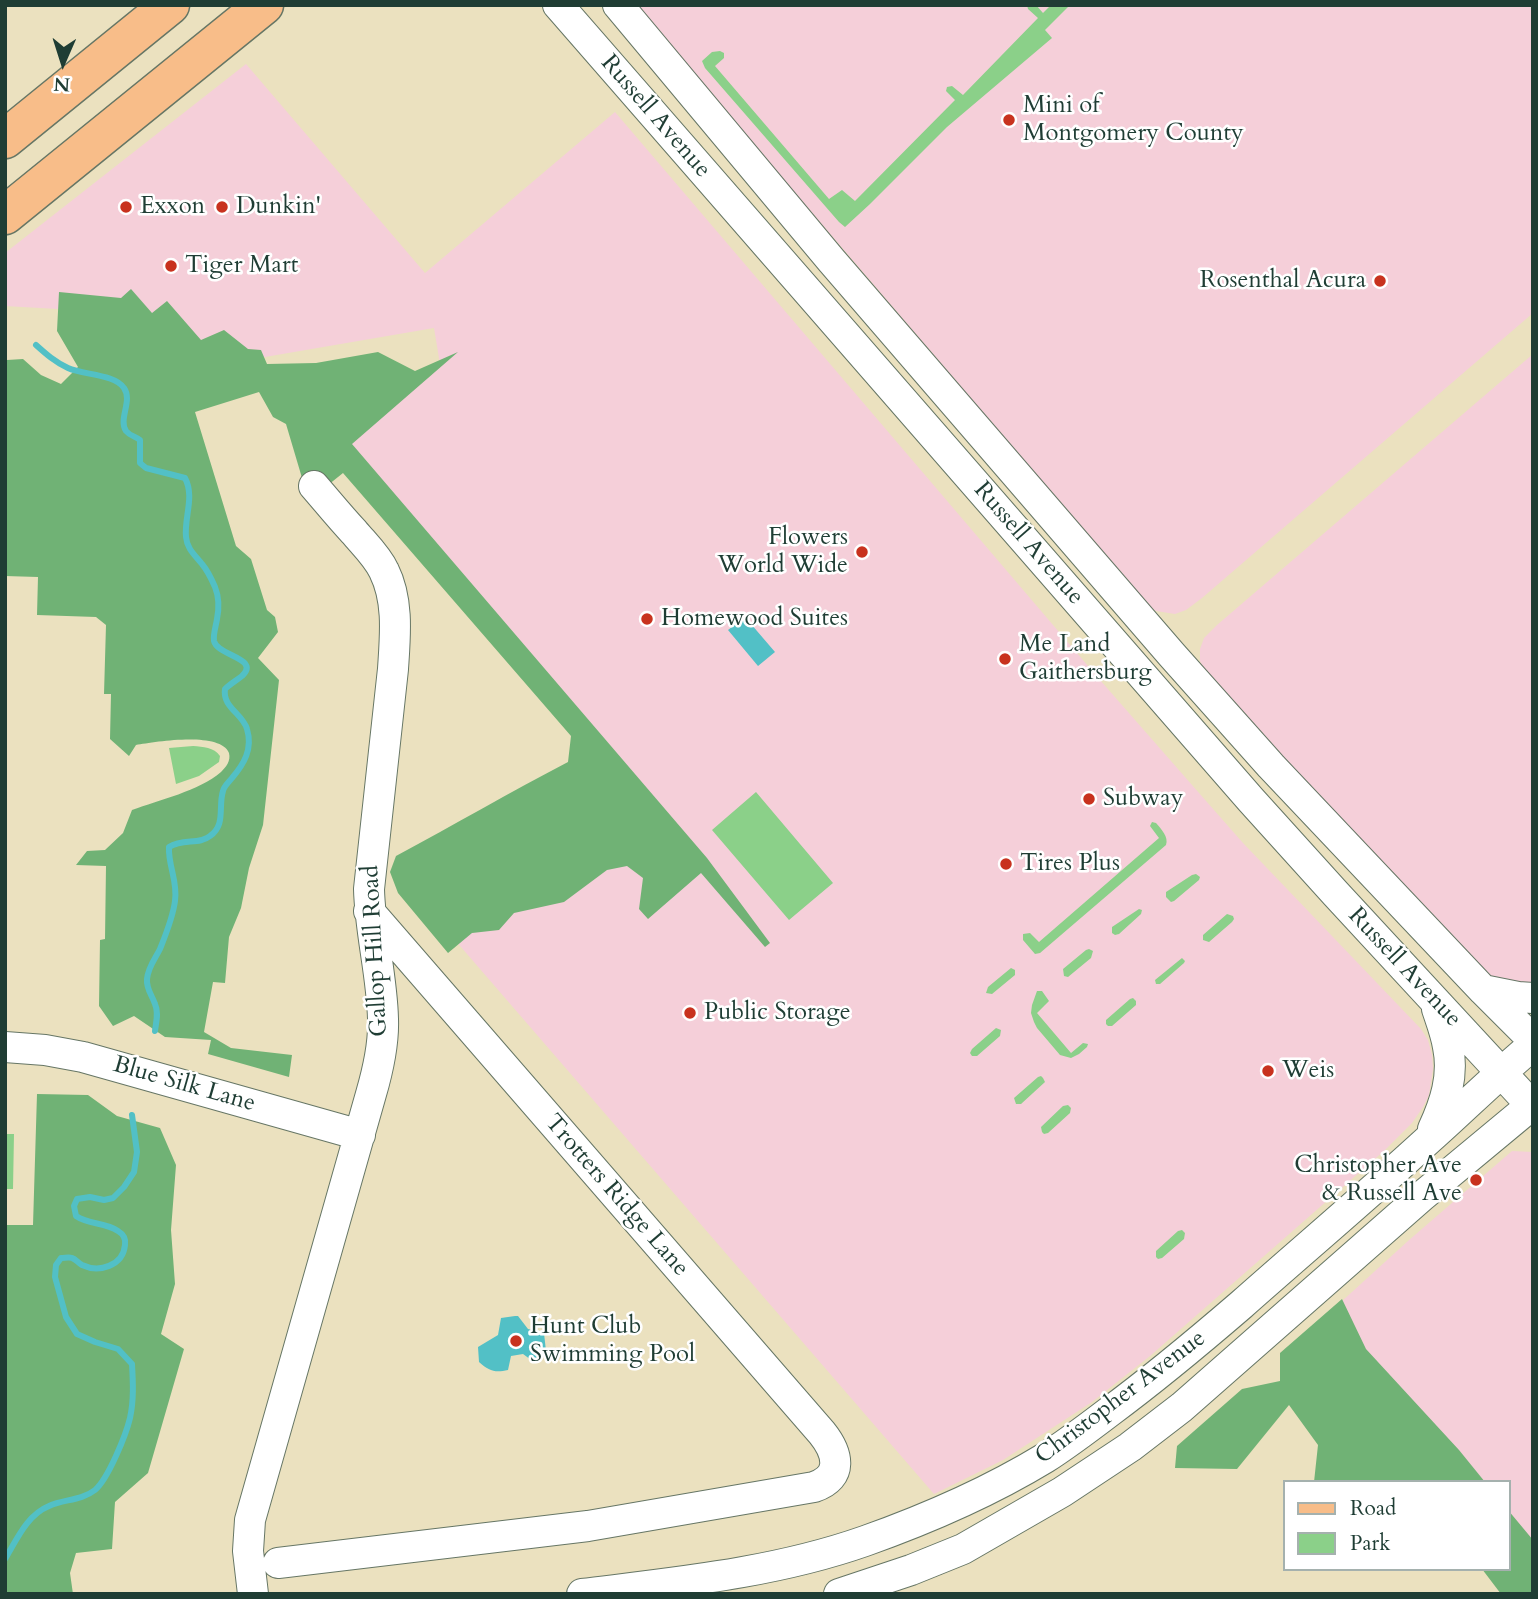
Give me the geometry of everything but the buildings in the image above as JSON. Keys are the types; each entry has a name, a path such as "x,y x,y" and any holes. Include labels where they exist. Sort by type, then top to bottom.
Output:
{"main road":[{"path":"5,138 170,5"},
{"path":"5,215 264,5"}],"street":[{"name":"Russell Avenue","path":"558,5 1244,792 1532,1105"},
{"name":"Russell Avenue","path":"618,5 849,281 1270,766 1533,1040"},
{"name":"Gallop Hill Road","path":"253,1594 248,1551 250,1520 378,1069 384,1022 369,911 370,869 393,669 394,611 384,570 314,486"},
{"name":"Trotters Ridge Lane","path":"278,1563 588,1526 820,1485 831,1477 835,1466 835,1453 827,1439 369,911"},
{"path":"1483,990 1533,998"},
{"path":"1429,1140 1447,1093 1450,1069 1448,1046 1435,1002"},
{"name":"Christopher Avenue","path":"582,1594 726,1576 797,1561 863,1542 922,1520 1042,1460 1151,1381 1198,1342 1533,1045"},
{"name":"Blue Silk Lane","path":"5,1047 63,1053 105,1062 360,1135"},
{"name":"Christopher Avenue","path":"839,1594 963,1549 1031,1511 1130,1447 1182,1406 1421,1197 1532,1105"}],"shaded area":[{"path":"634,5 1533,5 1533,313 1202,598 1186,610 1175,614 1156,611 1147,604"},
{"path":"246,64 425,273 615,112 1100,680 1243,843 1421,1029 1428,1040 1433,1069 1429,1095 1412,1123 1385,1150 1150,1356 1092,1402 1003,1460 934,1494 448,932 665,821 340,450 440,364 434,328 195,369 145,314 5,306 5,253"},
{"path":"1533,354 1533,991 1506,985 1486,974 1467,956 1205,672 1200,661 1200,649 1204,638 1217,625"},
{"path":"1512,1151 1533,1152 1533,1587 1510,1559 1510,1480 1446,1480 1319,1322"}],"green space":[{"path":"1027,5 1036,5 1043,13 1051,5 1070,5 1045,30 1052,38 947,127 845,227 705,68 702,61 712,52 724,53 724,58 715,66 829,199 842,190 855,201 955,100 946,91 947,87 952,86 963,95 1038,18"},
{"path":"131,289 152,313 167,301 201,340 224,330 248,349 261,350 267,364 316,363 378,352 415,371 458,352 352,444 707,858 770,943 765,947 701,873 648,919 639,909 643,878 627,866 607,870 564,902 514,913 499,930 472,933 448,953 398,893 390,872 396,856 568,762 571,736 343,473 328,485 305,488 286,424 273,417 259,392 195,412 236,546 251,559 267,610 275,617 278,632 258,658 279,680 263,825 249,868 241,908 229,937 225,983 213,982 204,1032 231,1048 292,1055 289,1077 208,1054 211,1040 165,1037 134,1016 113,1026 99,1006 100,940 105,939 106,866 76,865 87,851 105,850 123,833 132,810 190,790 212,779 226,766 229,753 223,746 213,742 186,740 136,745 129,756 110,739 111,694 104,694 106,625 96,617 37,615 38,577 5,576 5,361 23,359 41,375 61,384 78,367 57,331 59,292 121,298"},
{"path":"193,746 215,751 220,756 219,762 199,776 176,784 169,748"},
{"path":"756,792 833,883 789,920 712,830"},
{"path":"1152,822 1164,833 1166,845 1040,953 1035,954 1023,940 1023,934 1030,933 1039,942 1159,838 1150,826"},
{"path":"1196,874 1200,877 1199,880 1174,901 1171,902 1166,897 1166,892"},
{"path":"1139,909 1142,910 1141,914 1119,934 1112,933 1112,927"},
{"path":"1227,914 1233,916 1232,922 1209,942 1203,940 1203,935"},
{"path":"1089,949 1093,951 1091,958 1068,977 1064,976 1063,969"},
{"path":"1182,958 1184,963 1160,984 1156,984 1155,980"},
{"path":"1011,968 1015,970 1015,975 992,994 986,993 988,987"},
{"path":"1037,991 1042,991 1049,1001 1037,1013 1071,1053 1083,1043 1088,1044 1079,1054 1071,1058 1060,1055 1037,1028 1031,1013"},
{"path":"1133,998 1136,1005 1112,1026 1108,1026 1106,1020"},
{"path":"996,1028 1001,1030 1000,1036 977,1056 972,1056 972,1049"},
{"path":"1041,1076 1045,1082 1021,1104 1016,1104 1014,1098"},
{"path":"37,1094 88,1095 117,1116 160,1128 176,1165 171,1230 175,1284 161,1334 184,1349 148,1473 115,1502 112,1549 76,1553 70,1573 73,1594 5,1594 5,1225 33,1225"},
{"path":"1068,1105 1071,1108 1070,1113 1044,1134 1041,1127 1063,1106"},
{"path":"5,1134 14,1134 13,1189 5,1189"},
{"path":"1182,1230 1185,1233 1184,1239 1158,1259 1156,1251"},
{"path":"1342,1299 1366,1349 1483,1480 1314,1480 1318,1445 1289,1405 1237,1469 1175,1468 1177,1446 1242,1389 1280,1381 1280,1353"},
{"path":"1510,1512 1533,1540 1533,1594 1501,1594 1484,1571 1510,1571"}],"water":[{"path":"745,617 775,652 758,666 728,630"},
{"name":"Hunt Club Swimming Pool","path":"518,1316 528,1329 544,1333 546,1351 534,1362 523,1354 511,1356 508,1370 489,1369 479,1362 478,1347 498,1335 501,1318"}],"waterway":[{"path":"36,345 68,368 120,383 127,399 124,426 128,433 140,440 140,463 146,468 185,478 189,492 186,530 188,545 208,572 217,595 214,641 222,650 246,665 242,676 225,689 227,701 245,724 249,743 244,762 224,789 218,827 206,839 169,847 176,894 174,907 147,979 157,1011 155,1031"},
{"path":"5,1559 23,1528 41,1510 95,1490 111,1467 128,1426 133,1398 132,1364 118,1349 77,1334 66,1317 55,1277 56,1265 61,1258 72,1258 82,1265 103,1268 115,1263 123,1252 125,1241 121,1234 113,1228 76,1216 74,1206 77,1199 113,1198 134,1172 137,1152 132,1115"}],"place":[{"name":"Mini of Montgomery County","path":"1009,120"},
{"name":"Exxon","path":"126,207"},
{"name":"Dunkin'","path":"222,207"},
{"name":"Tiger Mart","path":"171,266"},
{"name":"Rosenthal Acura","path":"1380,281"},
{"name":"Flowers World Wide","path":"862,552"},
{"name":"Homewood Suites","path":"647,619"},
{"name":"Me Land Gaithersburg","path":"1005,659"},
{"name":"Subway","path":"1089,799"},
{"name":"Tires Plus","path":"1006,864"},
{"name":"Public Storage","path":"690,1013"},
{"name":"Weis","path":"1268,1071"},
{"name":"Christopher Ave & Russell Ave","path":"1476,1180"},
{"name":"Hunt Club Swimming Pool","path":"516,1341"}]}
